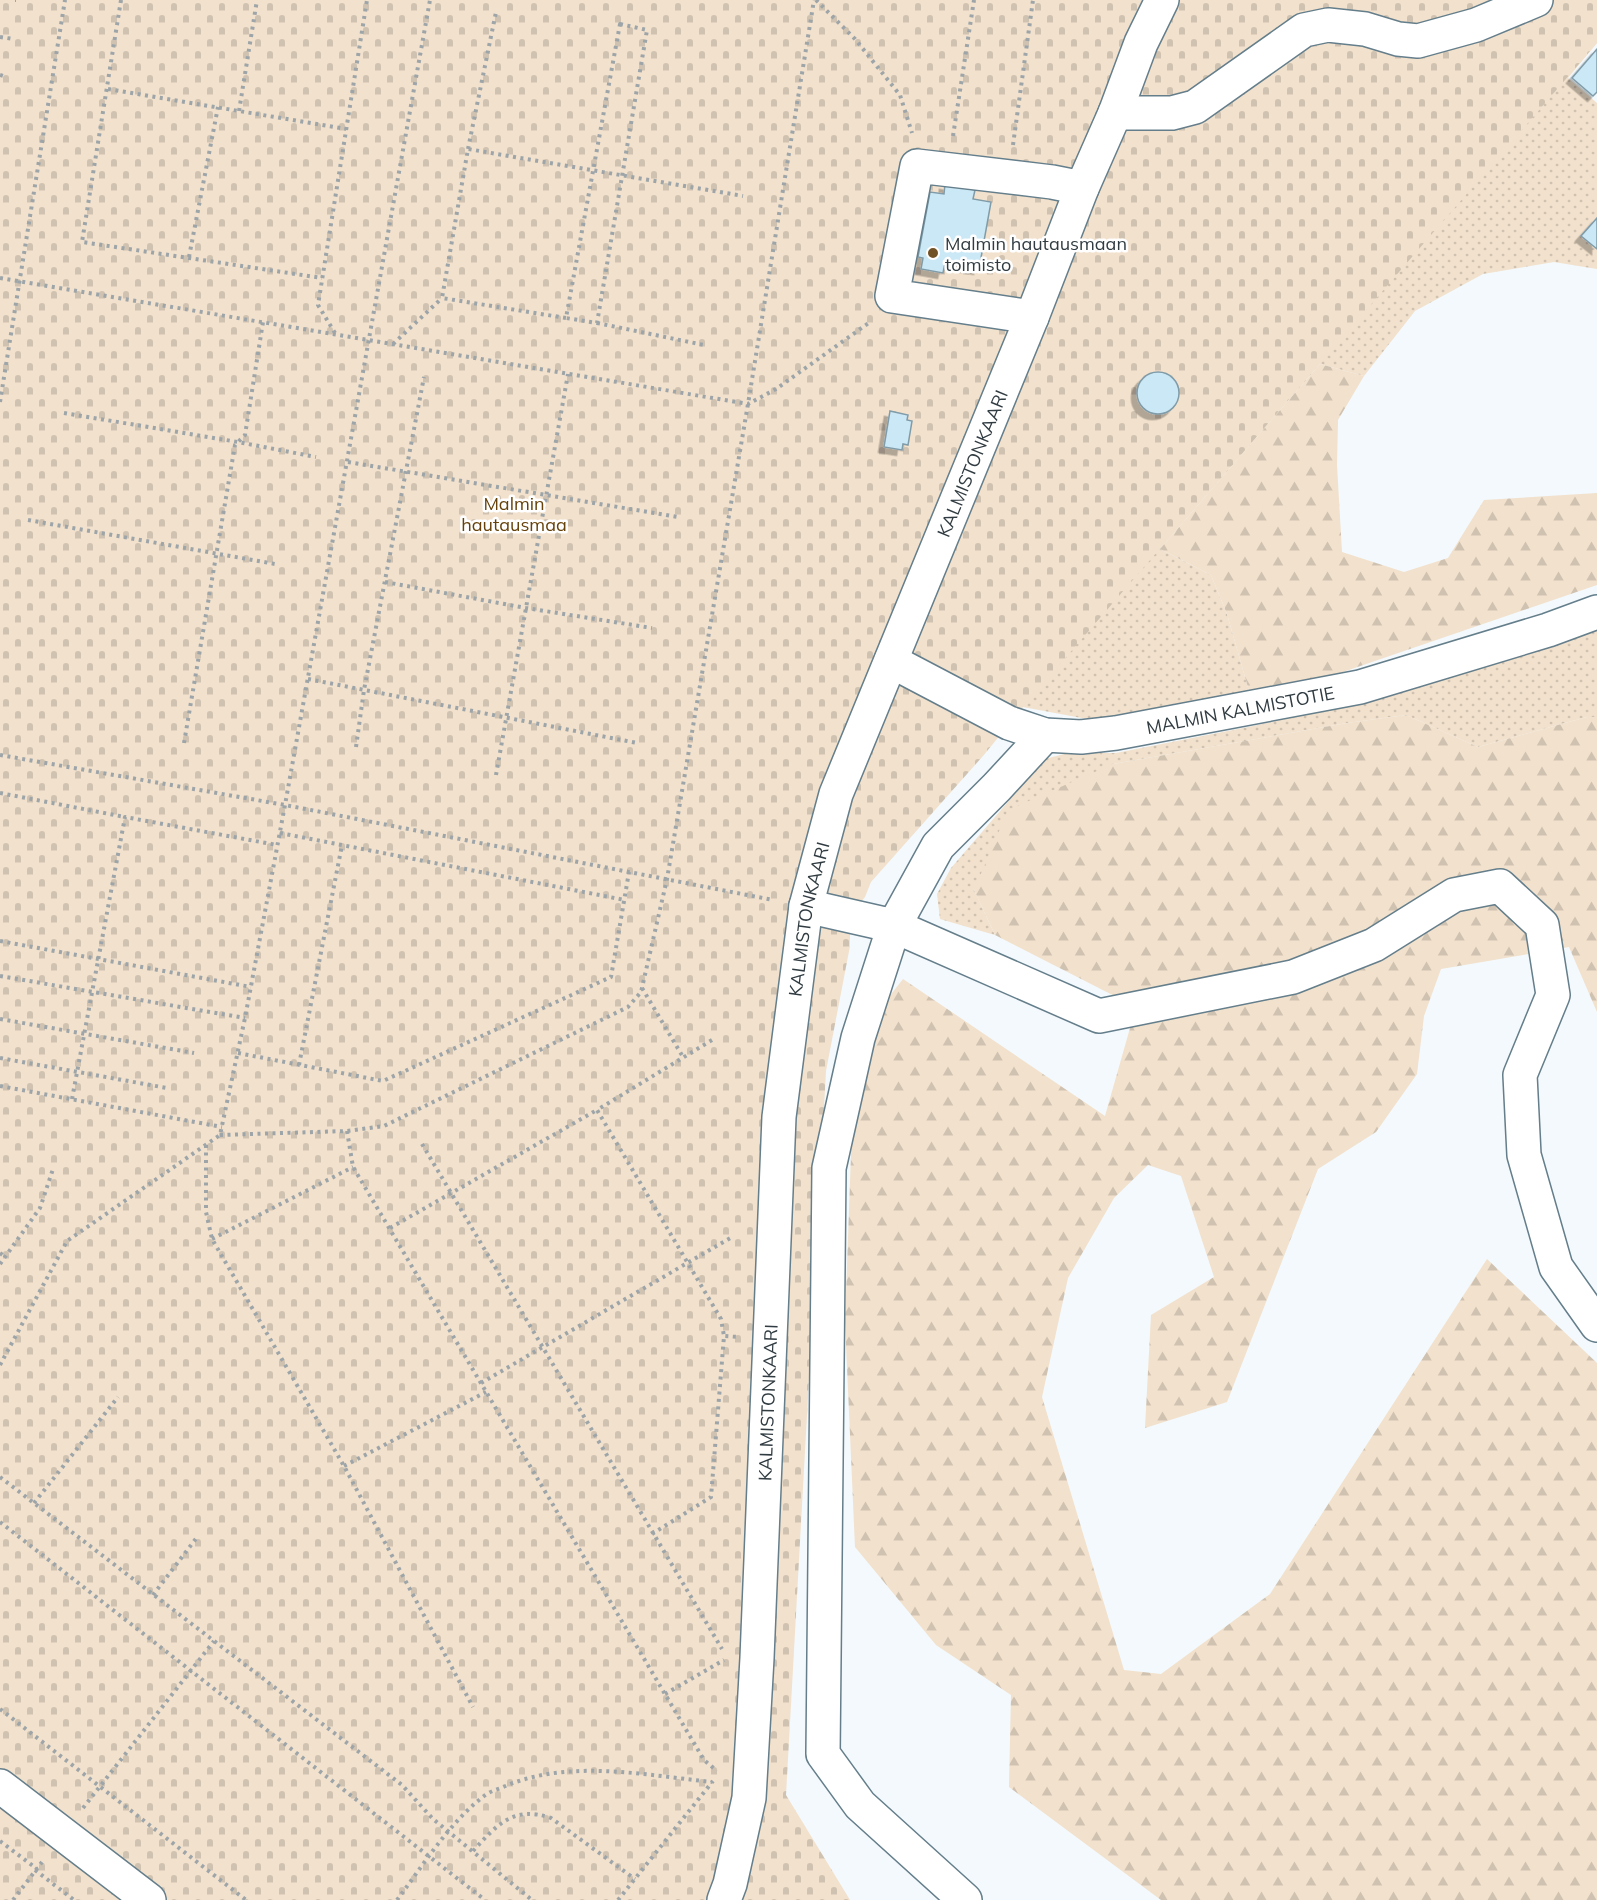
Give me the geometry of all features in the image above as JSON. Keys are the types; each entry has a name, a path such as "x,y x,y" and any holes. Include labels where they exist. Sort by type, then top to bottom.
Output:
{"street":[{"name":"KALMISTONKAARI","path":"724,1900 730,1884 749,1798 757,1658 779,1117 806,906 836,794 1032,317 1082,188 1115,113 1141,44 1162,0"},
{"path":"1115,113 1172,113 1195,108 1305,30 1328,25 1418,41 1476,25 1536,0"},
{"path":"1032,317 892,296 933,168 1082,188"},
{"name":"MALMIN KALMISTOTIE","path":"891,661 1009,723 1045,735 1081,737 1116,734 1360,687 1548,630 1597,612"},
{"path":"965,1900 860,1805 823,1754 829,1168 858,1038 894,926 939,846 1045,735"},
{"path":"806,906 894,926 1099,1016 1293,977 1374,945 1454,896 1500,886 1542,925 1553,995 1520,1075 1524,1155 1556,1268 1597,1325"},
{"path":"0,1786 149,1900"}],"path":[{"path":"0,402 65,0"},
{"path":"121,0 82,242 322,278"},
{"path":"239,111 257,0"},
{"path":"335,334 318,305 367,0"},
{"path":"220,1135 280,833 430,0"},
{"path":"815,0 855,39 900,95 913,136 933,168"},
{"path":"0,1365 67,1241 220,1135 347,1131 384,1126 628,1007 640,992 667,879 815,0"},
{"path":"933,168 974,0"},
{"path":"1008,177 1033,0"},
{"path":"393,344 442,298 468,149 496,12"},
{"path":"566,318 620,24 647,30 597,323"},
{"path":"0,37 13,39"},
{"path":"108,89 346,129"},
{"path":"189,257 218,107"},
{"path":"468,149 743,196"},
{"path":"0,278 748,404 776,389 878,316 892,296"},
{"path":"442,298 597,323 704,345"},
{"path":"184,743 235,445 245,435 263,322"},
{"path":"496,776 568,374"},
{"path":"356,747 364,690 424,377"},
{"path":"64,413 316,457"},
{"path":"348,462 678,517"},
{"path":"28,520 275,564"},
{"path":"384,582 652,628"},
{"path":"308,679 637,743"},
{"path":"0,755 285,805 806,906"},
{"path":"0,794 277,846"},
{"path":"72,1099 125,817"},
{"path":"280,833 625,900"},
{"path":"299,1065 342,845"},
{"path":"238,1053 383,1081 611,977 629,872"},
{"path":"0,941 251,987"},
{"path":"0,976 245,1018"},
{"path":"641,987 683,1057"},
{"path":"0,1019 194,1053"},
{"path":"390,1228 597,1110 712,1040"},
{"path":"0,1058 167,1088"},
{"path":"0,1086 222,1126"},
{"path":"597,1110 721,1319 724,1336 711,1497 652,1534"},
{"path":"347,1131 353,1167 664,1694 704,1760 719,1773 618,1900"},
{"path":"206,1144 206,1212 212,1239 344,1466 473,1707"},
{"path":"422,1144 652,1534 728,1658 664,1694"},
{"path":"212,1239 353,1167"},
{"path":"0,1264 40,1208 52,1169"},
{"path":"481,1383 732,1237"},
{"path":"0,1253 5,1257"},
{"path":"724,1336 770,1339"},
{"path":"344,1466 486,1392"},
{"path":"34,1503 118,1396"},
{"path":"0,1477 402,1785 433,1819 532,1900"},
{"path":"0,1522 485,1900"},
{"path":"153,1595 198,1536"},
{"path":"13,1900 214,1641"},
{"path":"0,1710 246,1900"},
{"path":"397,1900 448,1831 485,1794 515,1781 556,1772 611,1772 712,1782"},
{"path":"473,1851 494,1828 510,1818 523,1813 536,1812 551,1818 635,1879"},
{"path":"0,1841 74,1900"}],"green space":[{"name":"Malmin hautausmaa","path":"0,0 1597,0 1597,43 983,756 871,882 865,897 850,915 850,946 826,1071 786,1795 850,1900 0,1900"},
{"path":"1597,0 1597,43 1568,78 1597,103 1597,218 1582,236 1597,249 1597,269 1554,262 1483,274 1415,311 1364,376 1320,364 1160,549 1211,575 1227,614 1249,691 1153,712 1087,719 1023,707 948,674"},
{"path":"1320,364 1364,376 1338,420 1337,465 1342,552 1404,572 1448,558 1484,500 1597,493 1597,585 1337,674 1249,691 1227,614 1211,575 1160,549"},
{"path":"1597,627 1597,717 1587,717 1478,747 1406,715 1347,723 1113,764 974,890 995,935 940,919 937,894 951,868 1045,759 1068,753 1116,753 1253,726 1399,693 1564,640"},
{"path":"1406,715 1478,747 1587,717 1597,717 1597,1012 1569,947 1441,969 1424,1016 1417,1074 1376,1132 1318,1169 1227,1402 1145,1428 1151,1315 1214,1277 1181,1176 1148,1165 1114,1198 1068,1278 1042,1397 1124,1670 1161,1674 1270,1594 1487,1259 1597,1363 1597,1900 1161,1900 1009,1787 1011,1695 936,1645 855,1547 845,1322 853,1098 881,1007 903,979 1105,1116 1136,1007 995,935 974,890 1008,810 1113,764 1347,723"}],"building":[{"path":"1597,49 1597,92 1593,96 1572,78"},
{"path":"945,184 975,190 973,199 991,202 979,269 945,263 943,273 921,269 923,258 918,257 930,192 944,194"},
{"path":"1597,218 1597,249 1581,236"},
{"path":"1158,372 1173,378 1179,393 1173,408 1158,414 1143,408 1137,393 1143,378"},
{"path":"890,411 908,415 907,420 912,421 908,445 903,444 902,450 884,447"}],"place":[{"name":"Malmin hautausmaan toimisto","path":"933,253"}]}
